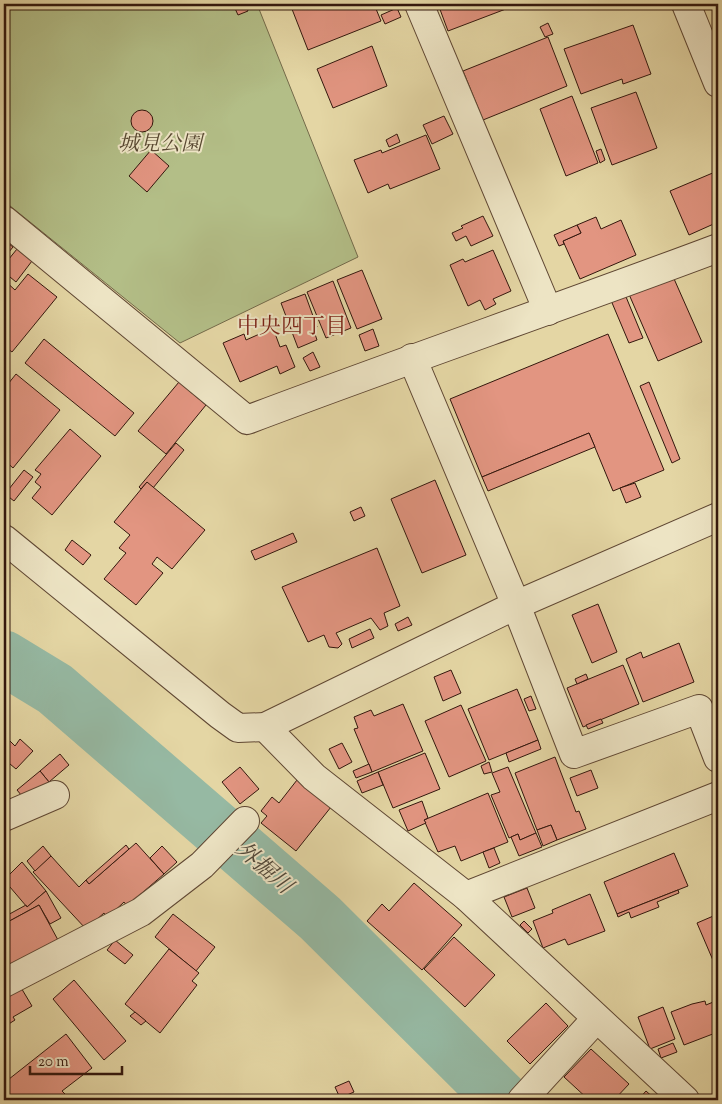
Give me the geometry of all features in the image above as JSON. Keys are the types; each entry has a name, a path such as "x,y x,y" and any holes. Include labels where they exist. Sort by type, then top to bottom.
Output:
{"street":[{"path":"419,4 548,312"},
{"path":"686,4 718,83"},
{"path":"4,220 247,420 412,358 548,312 718,248"},
{"path":"412,358 516,605 574,754 699,709 718,758"},
{"path":"4,539 238,728 265,727 516,605 718,517"},
{"path":"265,727 314,777 466,896 685,1100"},
{"path":"4,817 55,795"},
{"path":"466,896 718,796"},
{"path":"4,983 141,912 202,865 245,821"},
{"path":"522,1100 596,1019"}],"green space":[{"name":"城見公園","path":"4,4 257,4 358,257 180,343 4,201"}],"building":[{"path":"233,4 245,4 248,11 238,15"},
{"path":"290,4 374,4 381,21 308,50"},
{"path":"438,4 519,4 448,31"},
{"path":"397,8 401,17 385,24 381,15"},
{"path":"548,23 553,34 545,37 540,27"},
{"path":"633,25 651,74 623,84 622,79 581,94 564,49"},
{"path":"548,37 567,86 483,120 463,71"},
{"path":"372,46 387,86 333,108 317,69"},
{"path":"636,92 657,148 612,165 591,108"},
{"path":"572,96 598,163 566,176 540,109"},
{"path":"142,110 150,113 153,121 150,129 142,132 134,129 131,121 134,113"},
{"path":"444,116 453,134 432,144 423,125"},
{"path":"397,134 400,142 389,147 386,140"},
{"path":"426,135 440,169 390,189 388,184 368,193 354,160 381,150 382,153"},
{"path":"601,149 605,160 600,163 596,151"},
{"path":"151,150 169,166 147,192 129,176"},
{"path":"715,172 718,181 718,222 689,235 670,191"},
{"path":"483,216 493,236 471,246 466,236 456,241 452,233 463,228 461,226"},
{"path":"596,217 601,229 621,220 636,255 580,279 563,241 581,233 577,225"},
{"path":"577,225 581,233 563,241 564,244 559,246 554,235"},
{"path":"4,240 13,247 4,258"},
{"path":"17,249 32,261 16,282 4,272 4,265"},
{"path":"493,250 511,291 493,299 496,304 485,310 480,300 468,306 450,265 463,259 465,262"},
{"path":"362,270 382,319 357,329 337,280"},
{"path":"671,272 702,342 658,361 628,292"},
{"path":"28,274 57,297 12,352 4,346 4,280 15,290"},
{"path":"333,281 351,328 326,338 307,292"},
{"path":"624,292 643,338 629,343 610,298"},
{"path":"305,294 317,327 313,328 317,340 298,348 281,303"},
{"path":"273,328 280,347 286,345 295,367 280,374 277,366 240,382 223,343 244,334 246,340"},
{"path":"373,329 379,346 365,351 359,335"},
{"path":"608,334 664,470 613,491 589,433 482,477 450,399"},
{"path":"44,339 134,413 115,436 25,363"},
{"path":"313,352 320,367 310,371 303,358"},
{"path":"16,374 60,410 13,468 4,460 4,389"},
{"path":"179,382 206,405 166,454 138,431"},
{"path":"649,382 680,459 672,463 640,386"},
{"path":"70,429 101,456 52,515 32,498 41,487 35,482 41,474 35,470"},
{"path":"589,433 595,447 488,491 482,477"},
{"path":"176,443 184,450 153,488 147,482 141,489 139,487"},
{"path":"24,470 33,477 14,501 5,494"},
{"path":"435,480 466,555 422,573 391,499"},
{"path":"147,482 205,530 172,569 157,557 152,564 163,573 136,605 104,579 126,553 119,548 130,535 114,522"},
{"path":"635,483 641,497 626,503 620,488"},
{"path":"361,507 365,516 354,521 350,512"},
{"path":"293,533 297,542 255,560 251,551"},
{"path":"72,540 91,555 83,565 65,550"},
{"path":"377,548 400,606 384,613 388,626 380,630 371,618 336,633 342,644 338,648 329,647 324,635 308,642 282,587"},
{"path":"598,604 617,652 592,663 572,615"},
{"path":"408,617 412,625 398,631 395,624"},
{"path":"370,629 374,638 352,648 349,639"},
{"path":"679,643 694,682 643,702 626,659 641,652 643,658"},
{"path":"623,665 639,704 583,727 567,688"},
{"path":"451,670 461,693 443,701 434,677"},
{"path":"586,674 588,679 577,684 575,679"},
{"path":"517,689 538,740 489,760 468,709"},
{"path":"531,696 536,709 529,711 524,699"},
{"path":"403,704 423,751 372,772 354,729 358,728 354,717 371,710 374,716"},
{"path":"461,705 486,761 449,777 425,721"},
{"path":"601,719 603,723 588,729 586,725"},
{"path":"4,735 15,746 20,739 33,751 16,769 10,764 4,772"},
{"path":"538,740 541,749 509,762 506,753"},
{"path":"342,743 352,762 339,769 329,749"},
{"path":"425,753 440,789 393,808 378,772"},
{"path":"60,754 69,765 49,782 40,771"},
{"path":"555,757 576,812 579,811 586,829 557,840 551,825 537,830 515,773"},
{"path":"489,762 492,772 484,774 481,766"},
{"path":"369,764 372,772 356,778 353,771"},
{"path":"240,767 259,789 240,804 222,782"},
{"path":"508,767 536,833 520,840 518,834 509,838 491,795 500,792 492,773"},
{"path":"591,770 598,788 577,796 570,778"},
{"path":"40,771 49,782 26,801 17,790"},
{"path":"378,772 383,785 362,793 357,781"},
{"path":"297,780 331,807 296,851 261,823 267,816 261,811 272,797 279,803"},
{"path":"488,793 508,842 461,861 455,846 438,852 424,820"},
{"path":"422,801 428,818 424,820 426,823 408,831 399,810"},
{"path":"551,825 557,840 543,846 537,830"},
{"path":"536,833 542,847 519,856 511,837 518,834 520,840"},
{"path":"136,843 164,874 127,906 124,902 107,918 104,913 86,929 33,872 51,856 79,887 86,880 89,884"},
{"path":"126,845 129,849 89,884 86,880"},
{"path":"43,846 51,856 35,871 27,861"},
{"path":"162,846 177,862 164,874 150,858"},
{"path":"494,848 500,863 489,868 483,852"},
{"path":"674,853 688,886 617,914 604,882"},
{"path":"22,862 46,891 27,907 4,880"},
{"path":"414,883 462,925 422,970 367,921 382,904 389,911"},
{"path":"527,888 535,908 512,917 504,897"},
{"path":"678,890 679,893 657,902 659,907 631,918 629,912 618,917 617,914"},
{"path":"46,891 61,918 50,924 39,905 4,924 4,917 26,905 27,907"},
{"path":"590,894 605,931 568,945 565,939 543,948 533,921 553,913 552,910"},
{"path":"39,905 58,940 4,970 4,924"},
{"path":"173,914 215,947 196,971 155,937"},
{"path":"718,914 718,972 697,923"},
{"path":"524,921 532,929 528,933 520,925"},
{"path":"454,937 495,975 465,1007 424,969"},
{"path":"115,940 133,955 125,964 107,950"},
{"path":"169,949 199,973 192,981 197,985 160,1033 125,1004"},
{"path":"74,980 126,1041 104,1060 53,999"},
{"path":"20,986 32,1006 13,1017 15,1020 4,1027 4,996"},
{"path":"718,1000 718,1032 684,1045 671,1012 692,1004 705,1001 706,1005"},
{"path":"546,1003 568,1026 530,1064 507,1041"},
{"path":"663,1007 675,1039 650,1049 638,1017"},
{"path":"135,1012 146,1021 141,1025 130,1016"},
{"path":"66,1034 92,1068 62,1091 65,1094 57,1100 12,1100 4,1089 4,1083"},
{"path":"673,1043 677,1052 661,1058 658,1049"},
{"path":"591,1049 629,1084 614,1100 589,1100 564,1077"},
{"path":"349,1081 354,1092 340,1098 335,1087"},
{"path":"646,1091 656,1100 638,1100"}],"waterway":[{"name":"外掘川","path":"4,658 55,689 320,918 503,1100"}],"district":[{"name":"中央四丁目","path":"292,328"}]}
